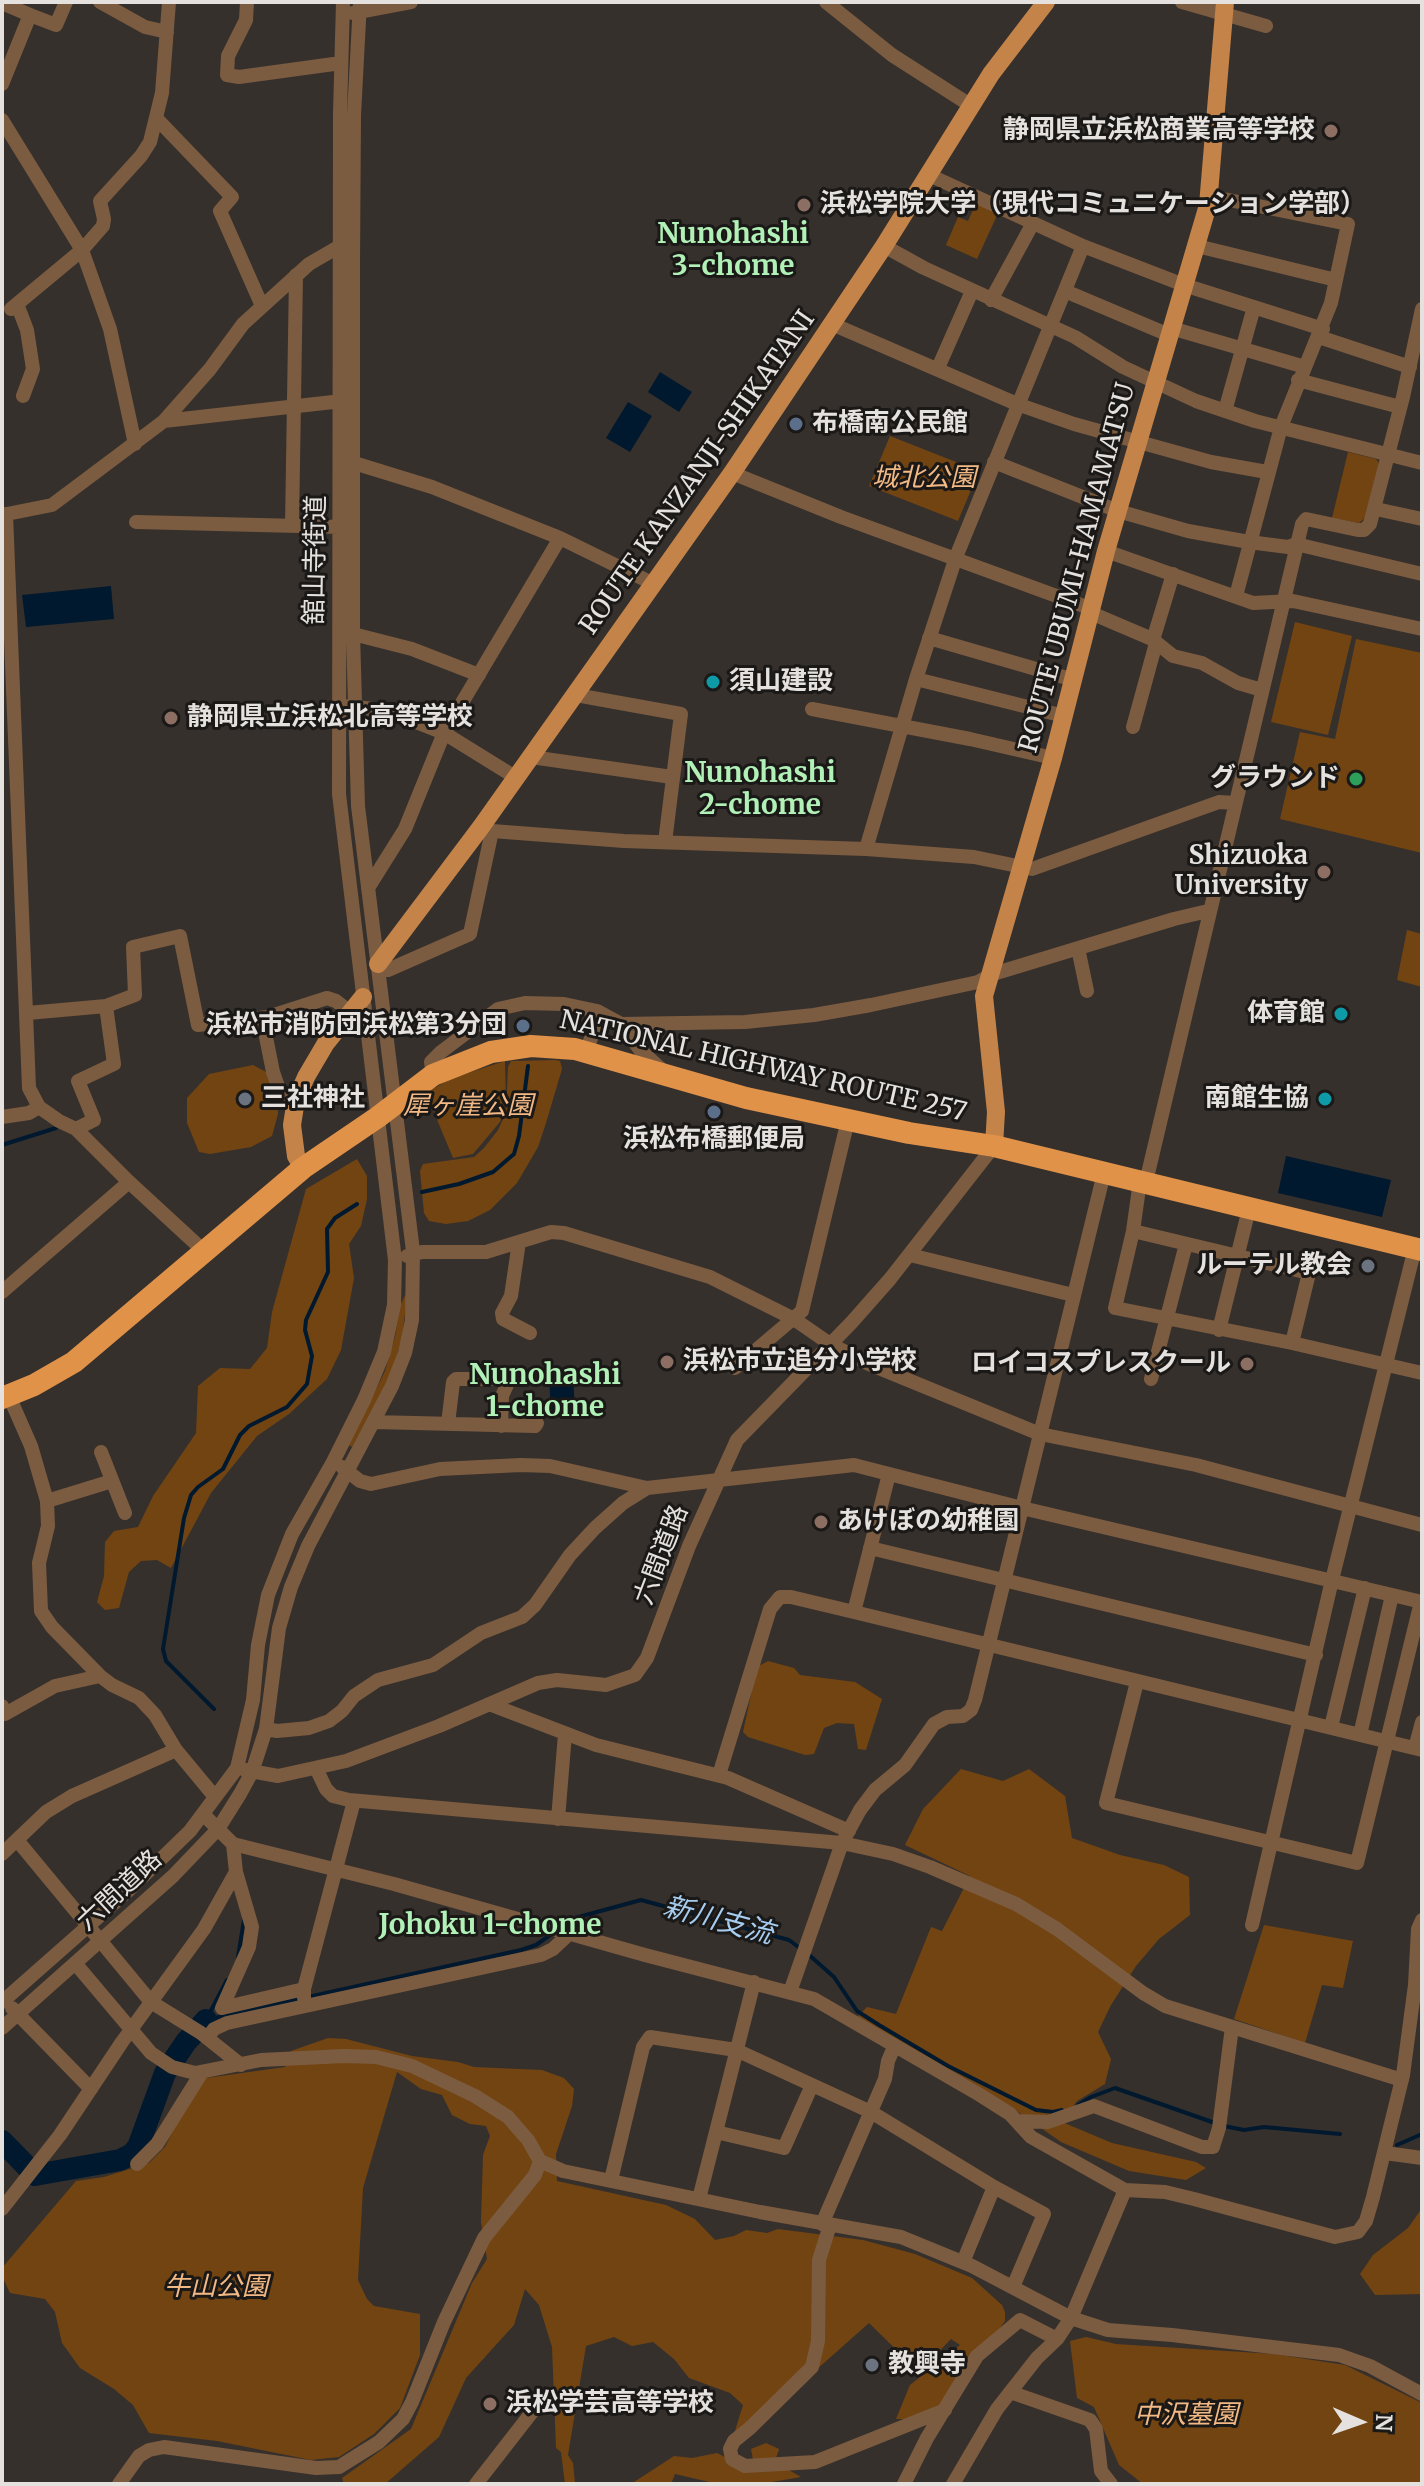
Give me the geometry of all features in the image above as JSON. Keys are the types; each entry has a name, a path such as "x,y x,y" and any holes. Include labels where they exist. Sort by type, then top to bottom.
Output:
{"highway":[{"name":"NATIONAL HIGHWAY ROUTE 257","path":"5,1397 34,1385 74,1362 303,1168 433,1075 491,1052 531,1046 586,1051 711,1089 848,1120 994,1146 1418,1249"}],"main road":[{"name":"ROUTE KANZANJI-SHIKATANI","path":"383,967 486,829 515,777 732,473 884,246 970,105 1046,2"},
{"name":"ROUTE UBUMI-HAMAMATSU","path":"994,1146 996,1112 984,1000 1053,758 1106,551 1197,246 1209,196 1224,8"},
{"path":"303,1168 296,1156 292,1125 296,1100 326,1043 363,997"}],"street":[{"path":"2,3 56,25 66,2"},
{"path":"100,2 145,27 167,32"},
{"path":"23,396 33,369 27,330 14,306 82,250 103,226 100,201 150,142 158,120 169,2"},
{"path":"247,2 246,20 228,56 227,75 239,77 341,63"},
{"path":"343,7 411,2"},
{"path":"826,2 892,55 970,105"},
{"path":"1182,2 1224,8 1266,26"},
{"name":"舘山寺街道","path":"343,7 340,246 354,463 353,634 358,806 368,888 383,967 386,1110"},
{"name":"舘山寺街道","path":"359,8 348,400 340,527 339,794 363,997 386,1110"},
{"path":"2,84 30,15"},
{"path":"2,120 82,250 110,329 135,444"},
{"path":"158,120 232,197 220,211 262,306"},
{"path":"929,175 1083,246 1184,285 1321,333 1415,361"},
{"path":"1209,196 1348,224 1321,333 1281,427 1267,472 1236,596"},
{"path":"991,300 1033,223"},
{"path":"205,1252 76,1129 39,1107 29,1088 4,515 52,505 164,421 210,369 243,324 309,264 340,246"},
{"path":"884,246 972,291 1051,326 1155,384 1225,411 1422,463"},
{"path":"866,849 956,557 1083,246"},
{"path":"1197,246 1336,280"},
{"path":"292,525 296,275"},
{"path":"938,368 972,291"},
{"path":"1065,291 1170,332 1241,348 1302,374 1400,407"},
{"path":"1225,411 1254,307"},
{"path":"1422,309 1415,361 1370,524 1364,530 1306,519 1296,544 1115,1308 1292,1343 1422,1373"},
{"path":"832,324 1017,404 1137,443 1211,462 1267,472"},
{"path":"164,421 348,400"},
{"path":"994,462 1118,511 1188,531 1288,547 1296,544 1422,574"},
{"path":"354,463 432,487 560,538 654,584"},
{"path":"732,473 1092,611 1154,642 1173,656 1202,663 1238,683 1262,690"},
{"path":"1376,509 1422,519"},
{"path":"136,522 340,527"},
{"path":"368,888 405,829 444,733 560,538"},
{"path":"1106,551 1253,603 1293,601 1422,629"},
{"path":"1133,727 1173,574"},
{"path":"353,634 412,649 479,675"},
{"path":"929,638 1074,680"},
{"path":"916,679 1064,716"},
{"path":"576,695 681,714 665,842"},
{"path":"338,705 388,711 444,733 515,777"},
{"path":"812,709 1053,758"},
{"path":"531,757 672,777"},
{"path":"383,967 470,934 486,829 665,842 866,849 974,857 1032,869 1219,802 1235,803"},
{"path":"621,1024 728,1023 814,1015 978,982 993,974 1208,911"},
{"path":"28,1013 106,1006 135,995 133,947 180,936 198,1025 268,1017 327,998 350,1012"},
{"path":"1078,948 1087,991"},
{"path":"433,1075 431,1062 441,1052 498,1009 525,1003 564,1004 601,1013 621,1024 641,1051 666,1074"},
{"path":"76,1129 94,1120 78,1081 114,1064 106,1006"},
{"path":"586,1051 601,1013"},
{"path":"268,1017 265,1032 273,1072 281,1095 296,1100"},
{"path":"2,1117 29,1113 39,1107"},
{"path":"252,1772 266,1729 279,1628 291,1587 308,1546 392,1386 405,1353 412,1320 413,1255 386,1110"},
{"path":"237,1768 253,1700 258,1645 268,1595 292,1534 333,1462 384,1352 394,1305 395,1260 386,1110"},
{"path":"708,1357 735,1368 802,1311 848,1120"},
{"name":"六間道路","path":"3,1999 184,1837 237,1768 278,1776 346,1761 538,1683 557,1680 606,1685 635,1675 647,1658 689,1546 737,1440 910,1255 994,1146"},
{"path":"790,1992 845,1837 869,1797 897,1775 934,1724 947,1717 963,1716 971,1710 1006,1581 1104,1173"},
{"path":"2,1292 129,1182"},
{"path":"1219,1330 1249,1209"},
{"path":"1133,1231 1309,1273 1292,1343"},
{"path":"395,1260 422,1252 486,1252 551,1232 564,1233 710,1277 794,1319 830,1344 869,1364 1040,1434 1196,1465 1422,1525"},
{"path":"519,1242 511,1296 502,1313 503,1319 530,1333"},
{"path":"1151,1379 1186,1244"},
{"path":"1252,1925 1332,1580 1418,1249"},
{"path":"910,1255 1073,1295"},
{"path":"448,1424 453,1382 456,1379 504,1378 501,1426"},
{"path":"5,1397 31,1446 47,1501 48,1526 39,1563 41,1611 52,1627 100,1676 139,1698 155,1715 176,1750 215,1797"},
{"path":"374,1422 501,1426 535,1426 537,1423"},
{"path":"101,1452 125,1513"},
{"path":"333,1462 360,1481 371,1484 440,1469 536,1465 569,1469 647,1488 854,1465 1421,1602 1357,1863 1106,1803 1137,1682"},
{"path":"854,1612 889,1474"},
{"path":"47,1501 112,1481"},
{"path":"266,1729 309,1728 329,1721 354,1696 378,1680 433,1665 481,1633 522,1617 535,1605 570,1555 595,1528 623,1503 647,1488"},
{"path":"870,1548 1316,1655"},
{"path":"1331,1727 1365,1588"},
{"path":"1360,1735 1392,1595"},
{"path":"719,1775 770,1609 780,1597 854,1612 1418,1749 1422,1722"},
{"path":"2,1706 5,1714 34,1695 55,1686 100,1676"},
{"path":"489,1704 596,1745 719,1775 845,1837 1016,1904 1066,1935 1165,2006 1402,2080"},
{"path":"558,1819 565,1734"},
{"path":"2,1854 46,1812 72,1796 176,1750"},
{"path":"316,1768 333,1796 354,1801 558,1819 845,1837"},
{"name":"六間道路","path":"2,2028 173,1876 218,1829 252,1772"},
{"path":"304,1999 354,1801"},
{"path":"203,1814 233,1844 790,1992 835,2009 894,2047 980,2095 1017,2121 1031,2137 1125,2190 1165,2192 1335,2237 1358,2232 1366,2221 1385,2153 1402,2080 1415,1985 1418,1929 1422,1920"},
{"path":"17,1840 151,2002 200,2033 241,2065"},
{"path":"233,1844 236,1872 252,1927 249,1947 222,2008 304,1999 541,1955 553,1949 561,1930"},
{"path":"2,2209 204,1929 236,1872"},
{"path":"75,1963 151,2053 169,2065 195,2073 261,2060 344,2056 376,2057 412,2066 475,2096 508,2117 528,2140 540,2161 563,2171 826,2225 901,2237 963,2262 1071,2318 1108,2330 1339,2355 1370,2366 1422,2394"},
{"path":"699,2199 754,1982"},
{"path":"3,1999 91,2089"},
{"path":"200,2033 304,1999"},
{"path":"1017,2121 1048,2122 1094,2106 1213,2147 1232,2027"},
{"path":"611,2180 643,2047 650,2037 736,2050 871,2112 1044,2214 1013,2287"},
{"path":"894,2047 885,2079 826,2225 819,2260 819,2330 812,2367 734,2441 730,2449 732,2459 745,2466 815,2462 945,2410"},
{"path":"137,2164 157,2144 202,2072"},
{"path":"716,2132 784,2148 812,2085"},
{"path":"1385,2153 1422,2158"},
{"path":"119,2484 139,2456 164,2447 316,2468 339,2467 379,2442 403,2419 412,2402 444,2322 484,2238 507,2207 517,2200 535,2175 540,2161"},
{"path":"963,2262 994,2187"},
{"path":"953,2484 1010,2392 1057,2339 1071,2318 1125,2190"},
{"path":"904,2484 913,2463 977,2356 1020,2320 1057,2339"},
{"path":"1010,2392 1090,2420 1096,2429 1101,2471 1111,2484"},
{"path":"476,2484 536,2407"}],"green space":[{"path":"977,201 999,211 977,259 946,245 958,217 968,221"},
{"name":"城北公園","path":"890,436 979,471 958,521 869,486"},
{"path":"1348,452 1376,459 1379,463 1365,518 1359,523 1332,518"},
{"path":"1295,622 1352,636 1328,735 1271,722"},
{"name":"グラウンド","path":"1356,639 1422,653 1422,853 1280,819 1300,732 1335,739"},
{"path":"1407,930 1422,934 1422,987 1397,980"},
{"name":"犀ヶ崖公園","path":"505,1061 506,1102 500,1122 473,1154 453,1158 426,1093 452,1078"},
{"path":"511,1061 560,1061 562,1069 546,1123 538,1147 517,1183 490,1210 468,1221 446,1224 429,1221 424,1213 420,1171 423,1164 474,1157 484,1148 506,1113 508,1067"},
{"path":"253,1065 268,1073 278,1098 278,1114 272,1136 251,1147 210,1154 199,1152 187,1123 187,1098 209,1074"},
{"path":"357,1159 367,1176 367,1199 361,1226 349,1244 354,1278 341,1350 327,1379 289,1414 257,1436 211,1493 171,1568 157,1560 141,1561 129,1572 119,1608 105,1610 97,1602 104,1576 105,1542 114,1531 138,1527 153,1496 196,1433 198,1386 220,1368 250,1369 267,1348 272,1312 306,1189"},
{"path":"408,1289 402,1338 391,1375 352,1447 349,1445 385,1371 400,1306"},
{"path":"768,1661 794,1668 800,1675 855,1682 882,1699 866,1750 858,1749 854,1724 837,1723 824,1728 814,1754 805,1755 748,1737 743,1732 757,1667"},
{"path":"961,1769 1003,1781 1029,1769 1065,1796 1072,1838 1120,1855 1164,1865 1189,1877 1190,1915 1159,1939 1136,1966 1098,2032 1111,2059 1105,2084 1077,2101 1062,2122 1112,2143 1196,2162 1206,2168 1186,2180 1129,2171 1061,2142 1011,2107 856,2018 867,2007 896,2014 931,1927 942,1931 970,1876 905,1845 923,1809"},
{"path":"1264,1925 1353,1941 1343,1988 1322,1985 1305,2043 1234,2019"},
{"name":"牛山公園","path":"328,2038 346,2039 412,2056 474,2067 542,2070 564,2078 574,2089 572,2106 556,2154 557,2181 666,2205 695,2219 715,2240 746,2230 767,2233 778,2229 863,2240 915,2254 972,2278 1002,2305 1005,2321 944,2403 907,2419 896,2419 910,2385 960,2345 951,2339 919,2372 869,2323 798,2386 734,2434 743,2405 730,2393 689,2378 674,2359 653,2342 632,2346 614,2337 586,2346 568,2455 573,2463 575,2483 579,2484 565,2484 561,2452 556,2448 552,2347 539,2305 525,2289 514,2325 466,2378 439,2437 385,2484 344,2484 342,2478 411,2429 472,2283 487,2259 481,2222 483,2155 490,2136 486,2126 470,2124 452,2115 442,2095 421,2089 397,2072 363,2188 358,2280 374,2306 420,2314 420,2355 400,2408 374,2434 339,2457 311,2460 217,2441 149,2433 133,2405 80,2368 62,2343 55,2312 45,2299 10,2293 2,2276 2,2268 76,2181 104,2177 149,2163 165,2147 199,2079 285,2067 291,2051"},
{"path":"1422,2208 1422,2294 1375,2295 1360,2274 1373,2255 1408,2228"},
{"name":"中沢墓園","path":"1086,2337 1116,2344 1274,2354 1345,2365 1422,2403 1422,2484 1143,2484 1119,2465 1094,2407 1077,2398 1070,2341"},
{"path":"766,2443 779,2449 773,2467 787,2469 801,2477 760,2484 718,2484 675,2474 671,2484 631,2484 674,2456 692,2458 717,2453 743,2466 753,2460 751,2449"}],"water":[{"path":"660,372 692,392 679,412 648,392"},
{"path":"628,402 652,416 630,452 606,438"},
{"path":"111,586 114,619 26,627 22,595"},
{"path":"1286,1156 1391,1180 1382,1217 1278,1193"},
{"path":"573,1371 575,1417 551,1417 549,1372"}],"waterway":[{"path":"422,1192 493,1172 514,1154 528,1066"},
{"path":"2,1145 56,1128"},
{"path":"214,1709 166,1661 163,1649 184,1518 191,1495 223,1469 240,1435 249,1426 287,1407 307,1384 312,1356 305,1330 306,1320 328,1272 327,1229 335,1218 357,1204"},
{"name":"新川支流","path":"559,1927 571,1919 641,1900 789,1940 801,1949"},
{"path":"238,1957 244,1920"},
{"name":"新川支流","path":"308,1997 521,1950 536,1945 553,1933"},
{"name":"新川支流","path":"808,1954 834,1977 857,2011 879,2025 948,2066 1036,2110 1062,2110"},
{"path":"206,2020 227,1980"},
{"name":"新川支流","path":"206,2020 299,1999"},
{"name":"新川支流","path":"2,2141 35,2175 120,2160 132,2154 138,2147 165,2073 206,2020"},
{"name":"新川支流","path":"1078,2105 1115,2088 1215,2123"},
{"name":"新川支流","path":"1224,2126 1244,2130 1264,2127 1340,2134"},
{"name":"新川支流","path":"1397,2145 1422,2134"}],"place":[{"name":"静岡県立浜松商業高等学校","path":"1331,131"},
{"name":"浜松学院大学（現代コミュニケーション学部）","path":"804,205"},
{"name":"布橋南公民館","path":"796,424"},
{"name":"須山建設","path":"713,682"},
{"name":"静岡県立浜松北高等学校","path":"171,718"},
{"name":"グラウンド","path":"1356,779"},
{"name":"Shizuoka University","path":"1324,872"},
{"name":"体育館","path":"1341,1014"},
{"name":"浜松市消防団浜松第3分団","path":"523,1026"},
{"name":"三社神社","path":"245,1099"},
{"name":"南館生協","path":"1325,1099"},
{"name":"浜松布橋郵便局","path":"714,1112"},
{"name":"ルーテル教会","path":"1368,1266"},
{"name":"浜松市立追分小学校","path":"667,1362"},
{"name":"ロイコスプレスクール","path":"1247,1364"},
{"name":"あけぼの幼稚園","path":"821,1522"},
{"name":"教興寺","path":"872,2365"},
{"name":"浜松学芸高等学校","path":"490,2404"}],"district":[{"name":"Nunohashi 3-chome","path":"733,251"},
{"name":"Nunohashi 2-chome","path":"760,790"},
{"name":"Nunohashi 1-chome","path":"545,1392"},
{"name":"Johoku 1-chome","path":"490,1926"}]}
